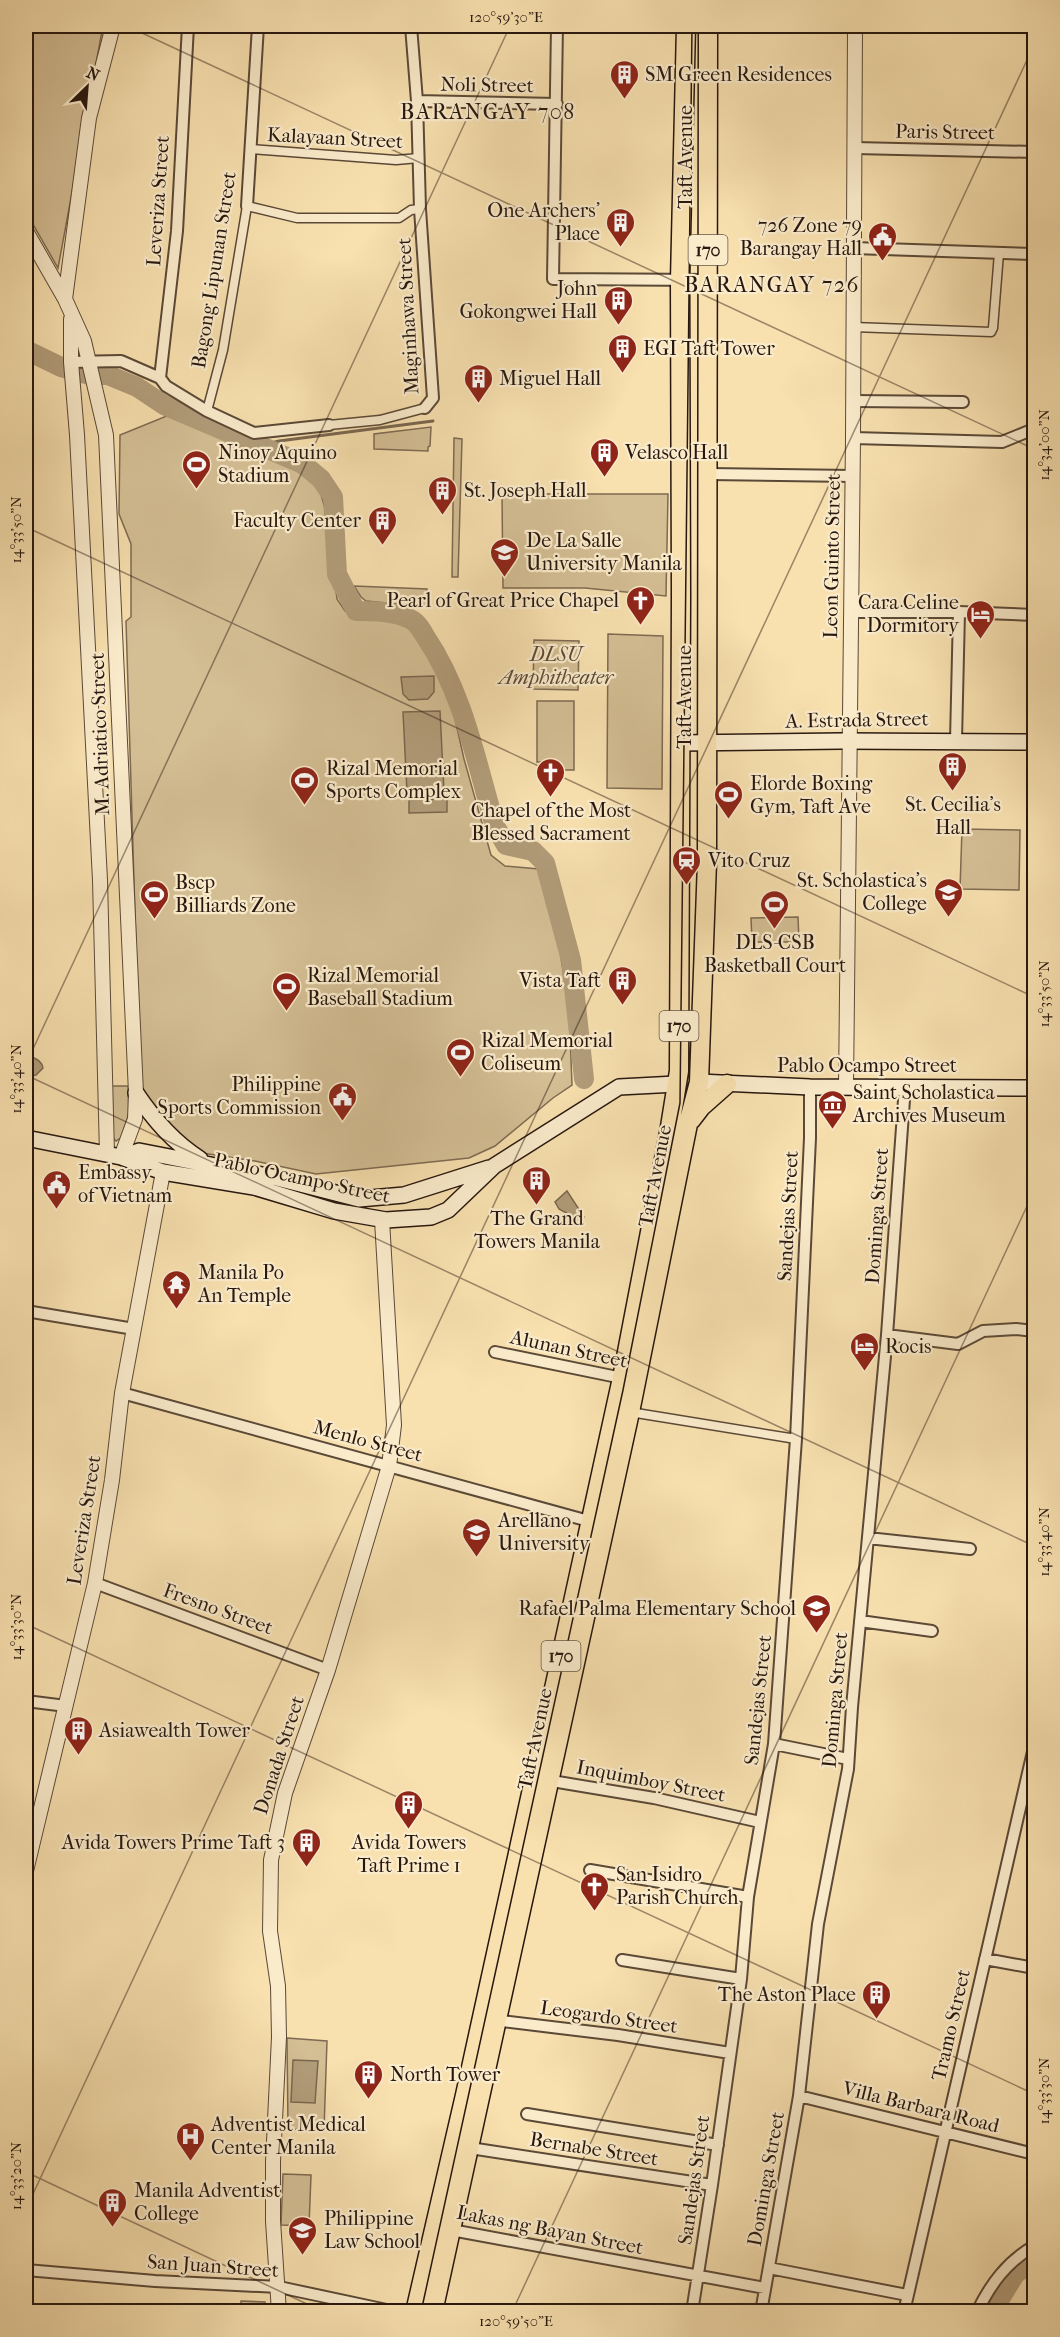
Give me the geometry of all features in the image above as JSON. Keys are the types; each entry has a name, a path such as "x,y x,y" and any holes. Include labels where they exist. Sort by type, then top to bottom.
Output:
{"main road":[{"name":"Taft Avenue","path":"598,1524 630,1412 629,1379 679,1060 680,280 686,26"},
{"name":"Taft Avenue","path":"433,2312 443,2228 629,1379 699,1082 707,862 708,26"},
{"path":"681,556 707,554"},
{"name":"A. Estrada Street","path":"680,743 956,740 1035,742"},
{"name":"Pablo Ocampo Street","path":"699,1082 810,1087 1035,1088"},
{"name":"Pablo Ocampo Street","path":"26,1138 115,1155 163,1172 254,1187 334,1211 363,1217 382,1220 431,1216 448,1210 495,1166 619,1087 676,1084"},
{"path":"688,1124 701,1107 727,1084"},
{"path":"136,1093 167,1133 186,1150 208,1164"},
{"name":"Pablo Ocampo Street","path":"115,1155 139,1151 277,1178 359,1199 404,1195 495,1166"},
{"path":"437,1185 448,1210"},
{"path":"359,1199 363,1217"},
{"name":"Taft Avenue","path":"415,2312 470,2148 473,2096"}],"street":[{"path":"65,299 89,118 113,26"},
{"name":"Leveriza Street","path":"160,378 177,231 188,26"},
{"name":"Bagong Lipunan Street","path":"207,411 223,350 247,206 258,26"},
{"name":"Maginhawa Street","path":"72,368 121,361 160,378 166,386 207,411 255,433 380,420 425,408 433,398 420,209 417,101 411,26"},
{"path":"557,26 553,279 708,280"},
{"name":"Leon Guinto Street","path":"846,1087 852,612 855,26"},
{"name":"Noli Street","path":"417,101 557,104"},
{"name":"Paris Street","path":"855,148 1035,152"},
{"name":"Kalayaan Street","path":"250,149 396,160 418,158"},
{"path":"247,206 297,218 399,218 411,210 420,209"},
{"name":"M. Adriatico Street","path":"26,231 65,299 84,340 106,435 136,1093 135,1119 115,1155"},
{"path":"853,248 1035,254"},
{"path":"853,327 991,332 999,253"},
{"name":"M. Adriatico Street","path":"71,314 72,368 115,1155"},
{"path":"853,401 963,402"},
{"path":"853,438 1002,442 1035,429"},
{"path":"709,474 853,476"},
{"path":"852,612 1035,615"},
{"path":"956,740 959,612"},
{"name":"Dominga Street","path":"761,2312 799,2096 818,1924 849,1759 887,1335 905,1086"},
{"name":"Sandejas Street","path":"692,2312 741,1979 748,1897 774,1744 796,1439 810,1138 810,1087"},
{"name":"Leveriza Street","path":"26,1871 95,1583 112,1480 122,1393 163,1172"},
{"name":"Donada Street","path":"279,2312 273,2221 273,2162 279,2037 278,1986 270,1931 271,1860 285,1793 328,1670 389,1466 394,1425 382,1220"},
{"path":"26,1311 134,1329"},
{"path":"887,1335 958,1344 983,1331 1035,1330"},
{"name":"Alunan Street","path":"495,1352 629,1379"},
{"name":"Menlo Street","path":"122,1393 598,1524"},
{"path":"630,1412 796,1439"},
{"path":"868,1538 970,1549"},
{"name":"Fresno Street","path":"95,1583 328,1670"},
{"path":"860,1621 932,1631"},
{"path":"26,1701 66,1706"},
{"path":"774,1744 849,1759"},
{"name":"Tramo Street","path":"904,2312 1035,1747"},
{"name":"Inquimboy Street","path":"542,1779 654,1798 760,1822"},
{"path":"590,1870 748,1897"},
{"path":"985,1959 1035,1968"},
{"path":"622,1960 741,1979"},
{"name":"Leogardo Street","path":"490,2015 730,2053"},
{"name":"Villa Barbara Road","path":"799,2096 1035,2154"},
{"path":"527,2114 718,2145"},
{"name":"Bernabe Street","path":"470,2148 712,2185"},
{"name":"Lakas ng Bayan Street","path":"443,2228 765,2288"},
{"path":"977,2312 987,2291 1007,2265 1035,2246"},
{"path":"769,2268 907,2295"},
{"name":"San Juan Street","path":"26,2270 155,2281 279,2287 396,2312"}],"green space":[{"path":"26,26 103,26 58,268 26,212"},
{"name":"Rizal Memorial Sports Complex","path":"169,415 271,458 307,478 317,487 328,523 337,599 345,611 355,616 409,619 449,692 464,759 491,855 505,866 539,869 556,927 569,1008 572,1085 495,1146 469,1158 316,1174 202,1153 182,1139 143,1095 140,1077 126,621 131,617 131,544 119,514 120,435"},
{"path":"431,427 428,451 374,449 374,434"},
{"path":"454,438 462,439 458,577 452,577"},
{"path":"668,494 666,596 585,588 503,588 502,496"},
{"path":"354,586 427,589 427,607 366,601"},
{"path":"608,634 663,636 662,789 607,788"},
{"name":"DLSU Amphitheater","path":"534,640 579,641 578,690 533,689"},
{"path":"537,701 574,701 574,770 547,770 546,762 537,762"},
{"path":"962,829 1020,830 1019,890 960,889"},
{"name":"DLS-CSB Basketball Court","path":"798,917 799,942 752,942 751,918"},
{"path":"112,1086 128,1086 129,1113 121,1138 116,1141 113,1138"},
{"path":"287,2038 327,2041 324,2130 288,2129"},
{"path":"283,2174 311,2175 309,2226 281,2225"},
{"path":"241,2301 265,2302 265,2311 241,2311"}],"shaded area":[{"path":"434,676 434,692 428,699 409,700 403,694 401,677"},
{"path":"440,711 444,791 407,792 403,712"},
{"path":"447,799 447,812 409,813 409,800"},
{"path":"30,1056 40,1062 43,1068 36,1075 26,1077 26,1057"},
{"path":"567,1191 584,1217 578,1225 574,1224 572,1216 559,1209 555,1202"},
{"path":"293,2060 318,2061 315,2103 291,2102"}],"waterway":[{"path":"26,350 61,367 90,375 108,375 137,387 164,405 303,464 321,479 333,497 337,574 356,611 397,614 412,620 419,626 438,658 459,704 495,826 506,845 533,851 545,863 571,960 584,1079"},
{"path":"259,446 279,441 433,421"},
{"path":"992,2312 1015,2274 1034,2261"}],"tram line":[{"path":"421,2312 623,1390 680,1103 692,26"}],"place":[{"name":"SM Green Residences","path":"624,100"},
{"name":"One Archers' Place","path":"621,248"},
{"name":"726 Zone 79 Barangay Hall","path":"883,262"},
{"name":"John Gokongwei Hall","path":"618,326"},
{"name":"EGI Taft Tower","path":"622,374"},
{"name":"Miguel Hall","path":"478,404"},
{"name":"Velasco Hall","path":"604,478"},
{"name":"Ninoy Aquino Stadium","path":"197,490"},
{"name":"St. Joseph Hall","path":"443,516"},
{"name":"Faculty Center","path":"382,546"},
{"name":"De La Salle University Manila","path":"505,578"},
{"name":"Pearl of Great Price Chapel","path":"640,626"},
{"name":"Cara Celine Dormitory","path":"980,640"},
{"name":"St. Cecilia's Hall","path":"953,792"},
{"name":"Chapel of the Most Blessed Sacrament","path":"551,798"},
{"name":"Rizal Memorial Sports Complex","path":"305,806"},
{"name":"Elorde Boxing Gym, Taft Ave","path":"729,820"},
{"name":"Vito Cruz","path":"687,886"},
{"name":"St. Scholastica's College","path":"948,918"},
{"name":"Bscp Billiards Zone","path":"154,920"},
{"name":"DLS-CSB Basketball Court","path":"775,930"},
{"name":"Vista Taft","path":"622,1006"},
{"name":"Rizal Memorial Baseball Stadium","path":"286,1012"},
{"name":"Rizal Memorial Coliseum","path":"460,1078"},
{"name":"Philippine Sports Commission","path":"342,1122"},
{"name":"Saint Scholastica Archives Museum","path":"832,1130"},
{"name":"The Grand Towers Manila","path":"537,1206"},
{"name":"Embassy of Vietnam","path":"57,1210"},
{"name":"Manila Po An Temple","path":"177,1310"},
{"name":"Rocis","path":"864,1372"},
{"name":"Arellano University","path":"477,1558"},
{"name":"Rafael Palma Elementary School","path":"817,1634"},
{"name":"Asiawealth Tower","path":"78,1756"},
{"name":"Avida Towers Taft Prime 1","path":"409,1830"},
{"name":"Avida Towers Prime Taft 3","path":"306,1868"},
{"name":"San Isidro Parish Church","path":"595,1912"},
{"name":"The Aston Place","path":"877,2020"},
{"name":"North Tower","path":"369,2100"},
{"name":"Adventist Medical Center Manila","path":"190,2162"},
{"name":"Manila Adventist College","path":"113,2228"},
{"name":"Philippine Law School","path":"303,2256"}],"district":[{"name":"BARANGAY 708","path":"488,112"},
{"name":"BARANGAY 726","path":"772,285"}]}
